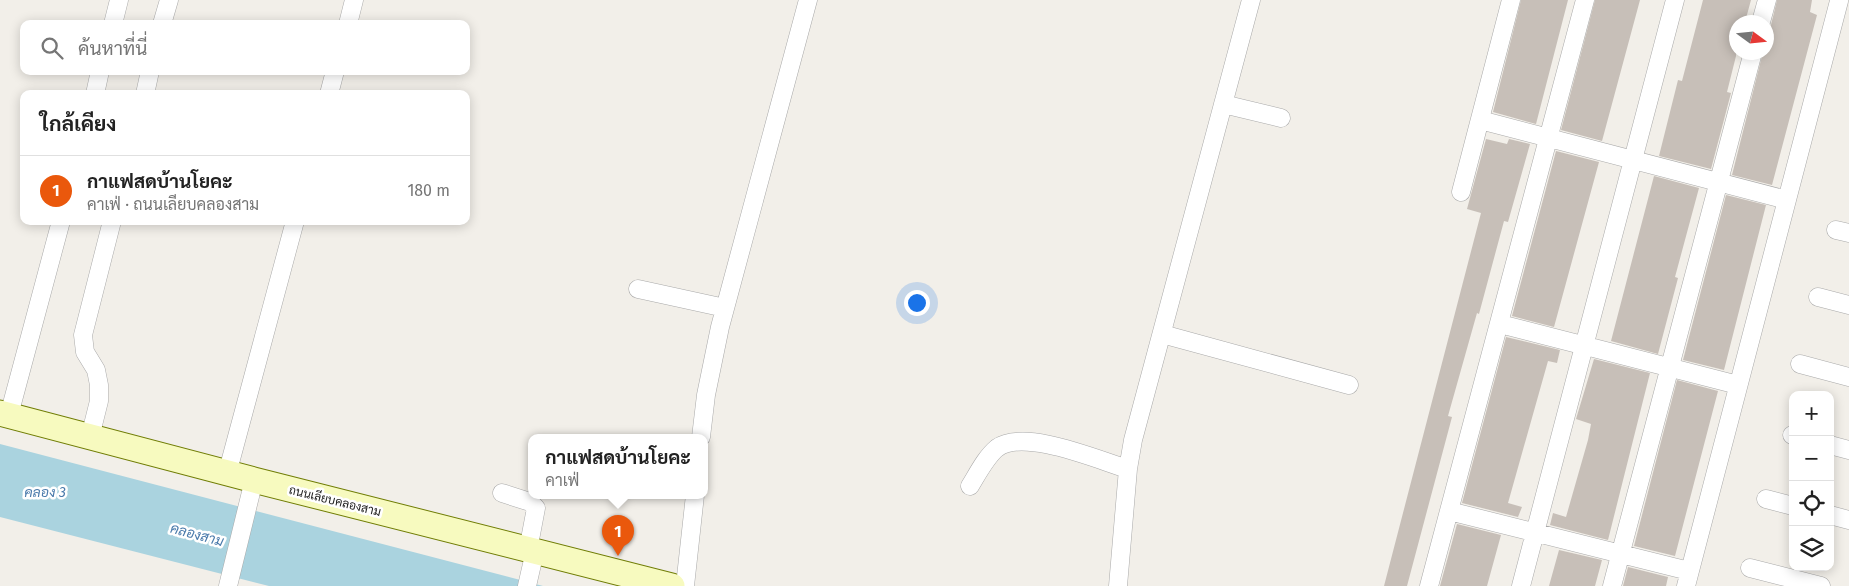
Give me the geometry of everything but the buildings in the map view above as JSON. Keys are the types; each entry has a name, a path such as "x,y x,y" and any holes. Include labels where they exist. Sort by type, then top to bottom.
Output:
{"main road":[{"name":"ถนนเลียบคลองสาม","path":"5,414 227,474 253,486 532,550 672,586"}],"street":[{"path":"114,20 119,0"},
{"path":"163,20 169,0"},
{"path":"349,20 354,0"},
{"path":"701,434 706,395 726,308 808,0"},
{"path":"1118,586 1128,469 1133,440 1250,0"},
{"path":"1461,192 1511,0"},
{"path":"1429,586 1585,0"},
{"path":"1521,586 1675,0"},
{"path":"1763,15 1767,0"},
{"path":"1449,511 1620,555 1688,578 1841,1"},
{"path":"1612,586 1751,60"},
{"path":"95,90 99,75"},
{"path":"145,90 149,75"},
{"path":"330,90 334,75"},
{"path":"1223,104 1281,118"},
{"path":"1480,120 1787,200"},
{"path":"5,414 60,225"},
{"path":"90,437 99,400 99,386 96,370 85,352 83,335 111,225"},
{"path":"227,474 294,225"},
{"path":"638,289 726,308"},
{"path":"1818,298 1849,306"},
{"path":"1500,324 1738,385"},
{"path":"1162,334 1349,385"},
{"path":"1800,364 1849,377"},
{"path":"970,486 991,454 1010,441 1040,442 1128,469"},
{"path":"1834,446 1849,450"},
{"path":"228,585 253,486"},
{"path":"502,493 530,502 536,508 528,583"},
{"path":"685,586 695,499"},
{"path":"1766,499 1789,505"},
{"path":"1834,516 1849,520"},
{"path":"1750,568 1821,586"}],"water":[{"name":"คลอง 3","path":"0,444 543,586 269,586 0,517"}],"place":[{"name":"กาแฟสดบ้านโยคะ","path":"618,556"}],"water label":[{"name":"คลองสาม","path":"197,535"}]}
